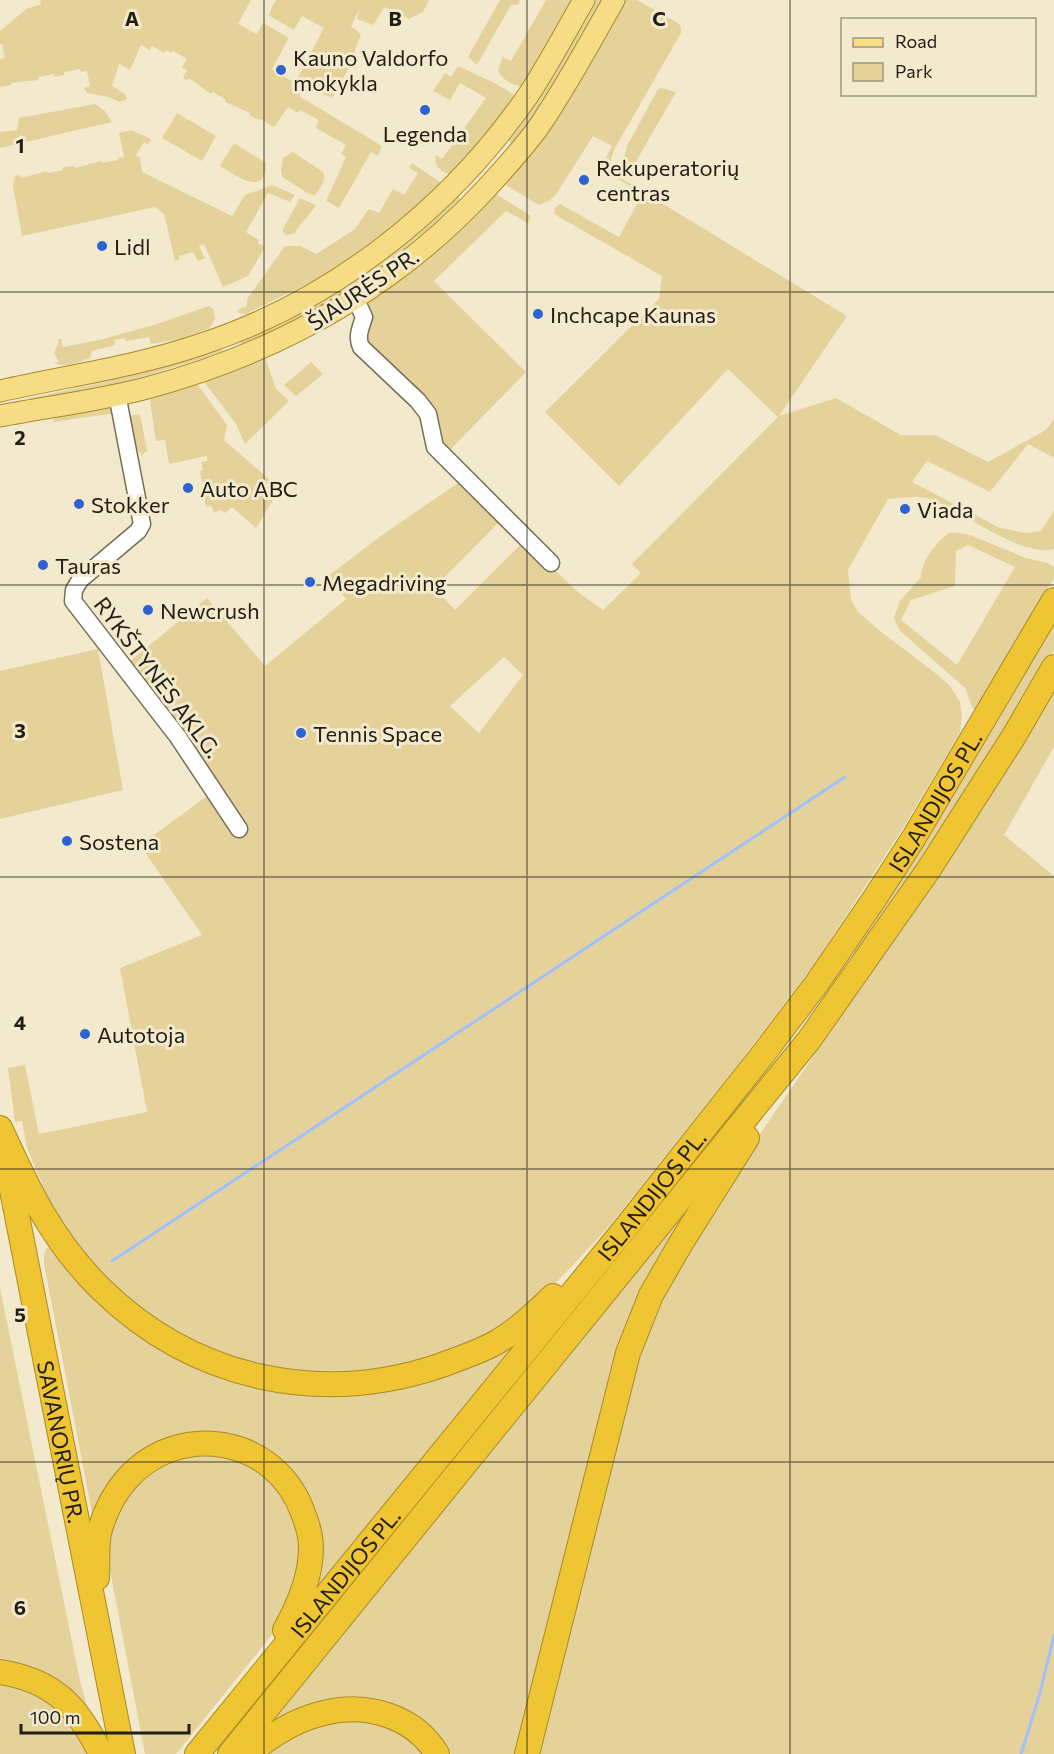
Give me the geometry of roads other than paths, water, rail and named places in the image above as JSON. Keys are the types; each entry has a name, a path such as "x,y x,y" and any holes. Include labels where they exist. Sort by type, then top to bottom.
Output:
{"highway":[{"name":"ISLANDIJOS PL.","path":"197,1754 623,1231 764,1053 817,982 875,898 963,757 1054,600"},
{"name":"ISLANDIJOS PL.","path":"230,1754 809,1040 929,869 1014,736 1054,667"},
{"path":"527,1754 628,1353 643,1314 651,1295 681,1243 809,1040"},
{"path":"0,1128 43,1218 81,1268 113,1301 144,1327 187,1352 242,1373 281,1382 324,1385 383,1380 423,1371 497,1342 528,1320 623,1231"},
{"name":"SAVANORIŲ PR.","path":"0,1128 123,1754"},
{"name":"SAVANORIŲ PR.","path":"0,1209 107,1754"},
{"path":"95,1617 99,1534 106,1511 117,1490 135,1470 156,1454 184,1444 219,1443 252,1453 290,1485 306,1521 311,1546 309,1568 301,1598 258,1680"},
{"path":"0,1672 44,1684 60,1695 80,1716 101,1754"},
{"path":"248,1754 290,1726 324,1713 355,1710 381,1712 404,1722 425,1738 437,1754"}],"main road":[{"name":"ŠIAURĖS PR.","path":"0,391 160,357 230,334 289,307 367,259 398,236 454,184 493,141 531,90 584,0"},
{"name":"ŠIAURĖS PR.","path":"7,415 141,390 225,364 294,334 355,298 419,253 472,203 513,158 539,126 614,0"},
{"path":"493,141 513,158"},
{"path":"454,184 472,203"},
{"path":"225,364 231,349 230,334"},
{"path":"7,415 23,386"}],"street":[{"path":"355,298 364,316 358,341 361,347 418,401 428,414 435,447 551,564"},
{"name":"RYKŠTYNĖS AKLG.","path":"117,394 142,524 138,531 80,580 74,590 73,601 178,737 239,829"}],"waterway":[{"path":"112,1261 845,777"},
{"path":"1021,1754 1040,1693 1054,1635"}],"place":[{"name":"Kauno Valdorfo mokykla","path":"281,70"},
{"name":"Legenda","path":"425,110"},
{"name":"Rekuperatorių centras","path":"584,180"},
{"name":"Lidl","path":"102,246"},
{"name":"Inchcape Kaunas","path":"538,314"},
{"name":"Auto ABC","path":"188,488"},
{"name":"Stokker","path":"79,504"},
{"name":"Viada","path":"905,509"},
{"name":"Tauras","path":"43,565"},
{"name":"Megadriving","path":"310,582"},
{"name":"Newcrush","path":"148,610"},
{"name":"Tennis Space","path":"301,733"},
{"name":"Sostena","path":"67,841"},
{"name":"Autotoja","path":"85,1034"}]}
